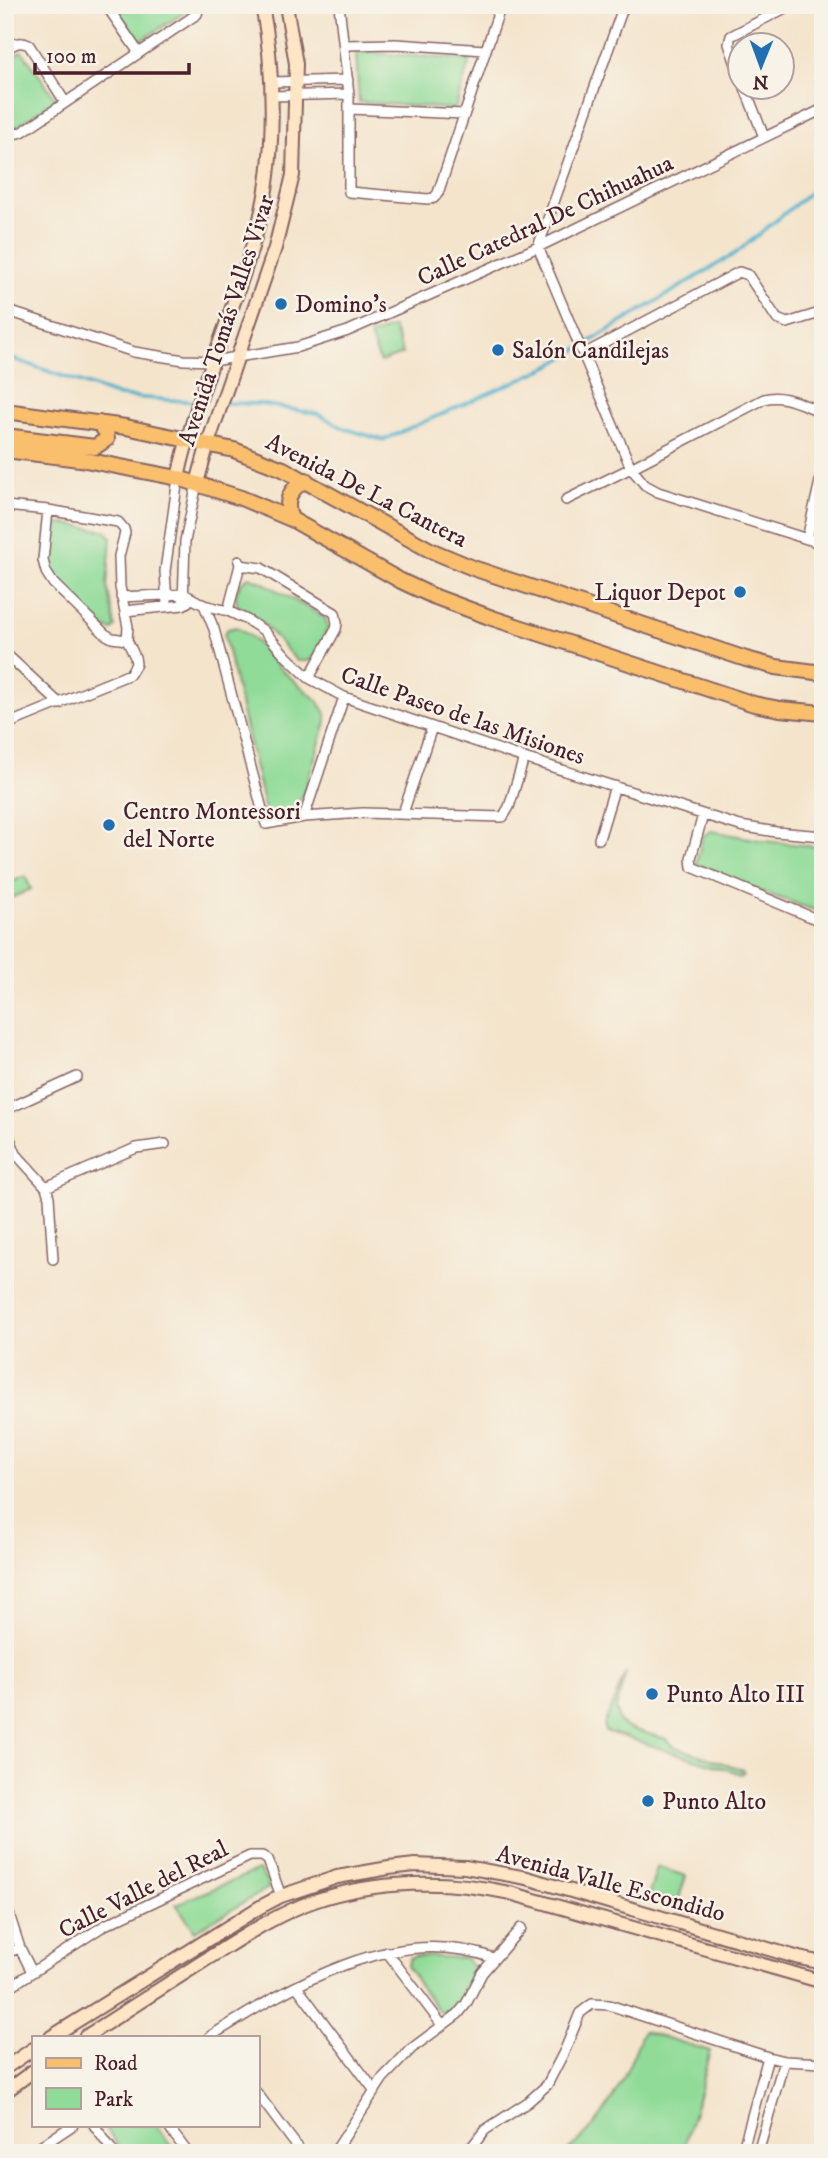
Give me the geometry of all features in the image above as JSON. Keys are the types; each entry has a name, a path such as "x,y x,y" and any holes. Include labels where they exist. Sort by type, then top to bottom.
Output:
{"main road":[{"name":"Avenida De La Cantera","path":"5,411 208,443 262,460 306,480 429,550 473,568 746,659 776,667 823,673"},
{"path":"5,436 94,447 107,439 106,432 99,424"},
{"path":"5,450 80,459 197,483 241,498 291,520 401,581 463,608 754,704 823,713"},
{"path":"291,520 287,501 298,485 306,480"}],"street":[{"path":"106,5 139,53"},
{"path":"5,127 12,134 19,133 197,14 200,5"},
{"name":"Avenida Tomás Valles Vivar","path":"167,605 165,572 178,478 187,439 262,210 268,169 272,82 262,5"},
{"name":"Avenida Tomás Valles Vivar","path":"188,597 184,552 197,483 213,426 275,248 293,175 296,64 286,5"},
{"path":"339,5 350,109 349,192 428,199 434,198 438,193 501,5"},
{"path":"624,5 538,247 631,468 639,480 651,489 823,544"},
{"path":"739,32 791,5"},
{"path":"5,50 15,43 23,42 29,45 65,102"},
{"path":"345,45 396,44 485,50"},
{"path":"315,80 316,94"},
{"path":"272,82 348,80"},
{"path":"271,96 349,94"},
{"path":"750,102 764,137"},
{"path":"350,109 464,114"},
{"name":"Calle Catedral De Chihuahua","path":"5,310 134,352 184,360 213,361 298,347 348,331 538,247 823,109"},
{"path":"584,354 735,273 745,273 777,319 787,323 823,312"},
{"path":"566,499 764,398 783,398 823,412"},
{"path":"807,538 823,468"},
{"path":"5,506 48,510 118,522 122,525 125,533 119,556 121,597 127,640 136,664 131,674 5,725"},
{"path":"48,510 43,560 50,578 105,634 127,640"},
{"path":"168,549 184,552"},
{"path":"228,611 240,562 261,568 335,613 336,629 309,678"},
{"name":"Calle Paseo de las Misiones","path":"121,597 167,593 188,597 204,605 228,611 263,630 309,678 344,697 432,727 703,815 758,830 823,836"},
{"path":"125,611 183,605 188,597"},
{"path":"204,605 216,636 266,824 304,817 363,813 503,817 509,807 524,758"},
{"path":"5,653 60,704"},
{"path":"304,817 344,697"},
{"path":"403,813 432,727"},
{"path":"599,839 615,786"},
{"path":"703,815 691,858 692,867 823,922"},
{"path":"5,1110 77,1077"},
{"path":"5,1126 16,1154 46,1187 53,1259"},
{"path":"46,1187 136,1148 165,1144"},
{"name":"Calle Valle del Real","path":"5,1990 105,1925 250,1856 262,1856 268,1860 281,1896"},
{"name":"Avenida Valle Escondido","path":"53,2036 220,1930 281,1896 337,1877 415,1865 465,1867 547,1883 718,1935 823,1963"},
{"name":"Avenida Valle Escondido","path":"87,2036 270,1921 326,1897 382,1886 437,1884 487,1888 542,1900 823,1982"},
{"path":"9,1914 20,1948 32,1972"},
{"path":"334,2153 383,2078 411,2049 458,2014 482,1973 521,1928"},
{"path":"712,1949 718,1935"},
{"path":"5,1953 20,1948"},
{"path":"213,2036 297,1987 338,1967 387,1952 451,1948 478,1952 494,1958"},
{"path":"387,1952 442,2025"},
{"path":"297,1987 375,2091"},
{"path":"467,2153 485,2130 528,2102 547,2085 580,2012 592,2004 609,2005 768,2057 784,2061 823,2063"},
{"path":"5,2068 32,2050"},
{"path":"742,2153 768,2057"},
{"path":"758,2153 784,2061"},
{"path":"5,2092 32,2072"},
{"path":"259,2095 302,2153"},
{"path":"31,2153 72,2126"},
{"path":"95,2126 114,2153"},
{"path":"168,2126 188,2153"}],"green space":[{"path":"114,5 193,5 194,6 139,42"},
{"path":"22,51 56,99 15,128 5,113 5,61"},
{"path":"356,52 470,60 455,109 359,102"},
{"path":"393,327 403,354 380,362 370,336"},
{"path":"67,524 106,531 111,537 107,586 115,627 112,630 104,628 54,580 45,565 48,528 51,525"},
{"path":"249,577 325,618 328,628 315,655 309,661 297,661 260,620 238,606 238,590 242,582"},
{"path":"236,627 253,638 279,668 318,701 326,713 326,722 296,811 284,816 276,817 265,811 224,634 228,629"},
{"path":"711,831 819,847 823,850 823,913 736,883 696,864 703,836"},
{"path":"25,876 31,889 5,901 5,885"},
{"path":"626,1672 616,1708 619,1721 625,1727 666,1739 675,1747 744,1770 742,1774 605,1731 604,1725"},
{"path":"657,1867 686,1876 678,1901 649,1895"},
{"path":"259,1870 270,1887 195,1931 176,1904"},
{"path":"410,1958 465,1958 475,1969 466,1996 451,2011 444,2014 437,2009 407,1967"},
{"path":"643,2031 710,2051 683,2153 565,2153 603,2114 621,2082"},
{"path":"105,2126 157,2126 176,2153 123,2153"}],"waterway":[{"path":"225,403 261,404 318,414 343,428 383,440 548,367 736,253 823,182"},
{"path":"5,356 119,396 196,402"}],"place":[{"name":"Domino's","path":"281,304"},
{"name":"Salón Candilejas","path":"498,350"},
{"name":"Liquor Depot","path":"740,592"},
{"name":"Centro Montessori del Norte","path":"109,825"},
{"name":"Punto Alto III","path":"652,1694"},
{"name":"Punto Alto","path":"648,1801"}]}
